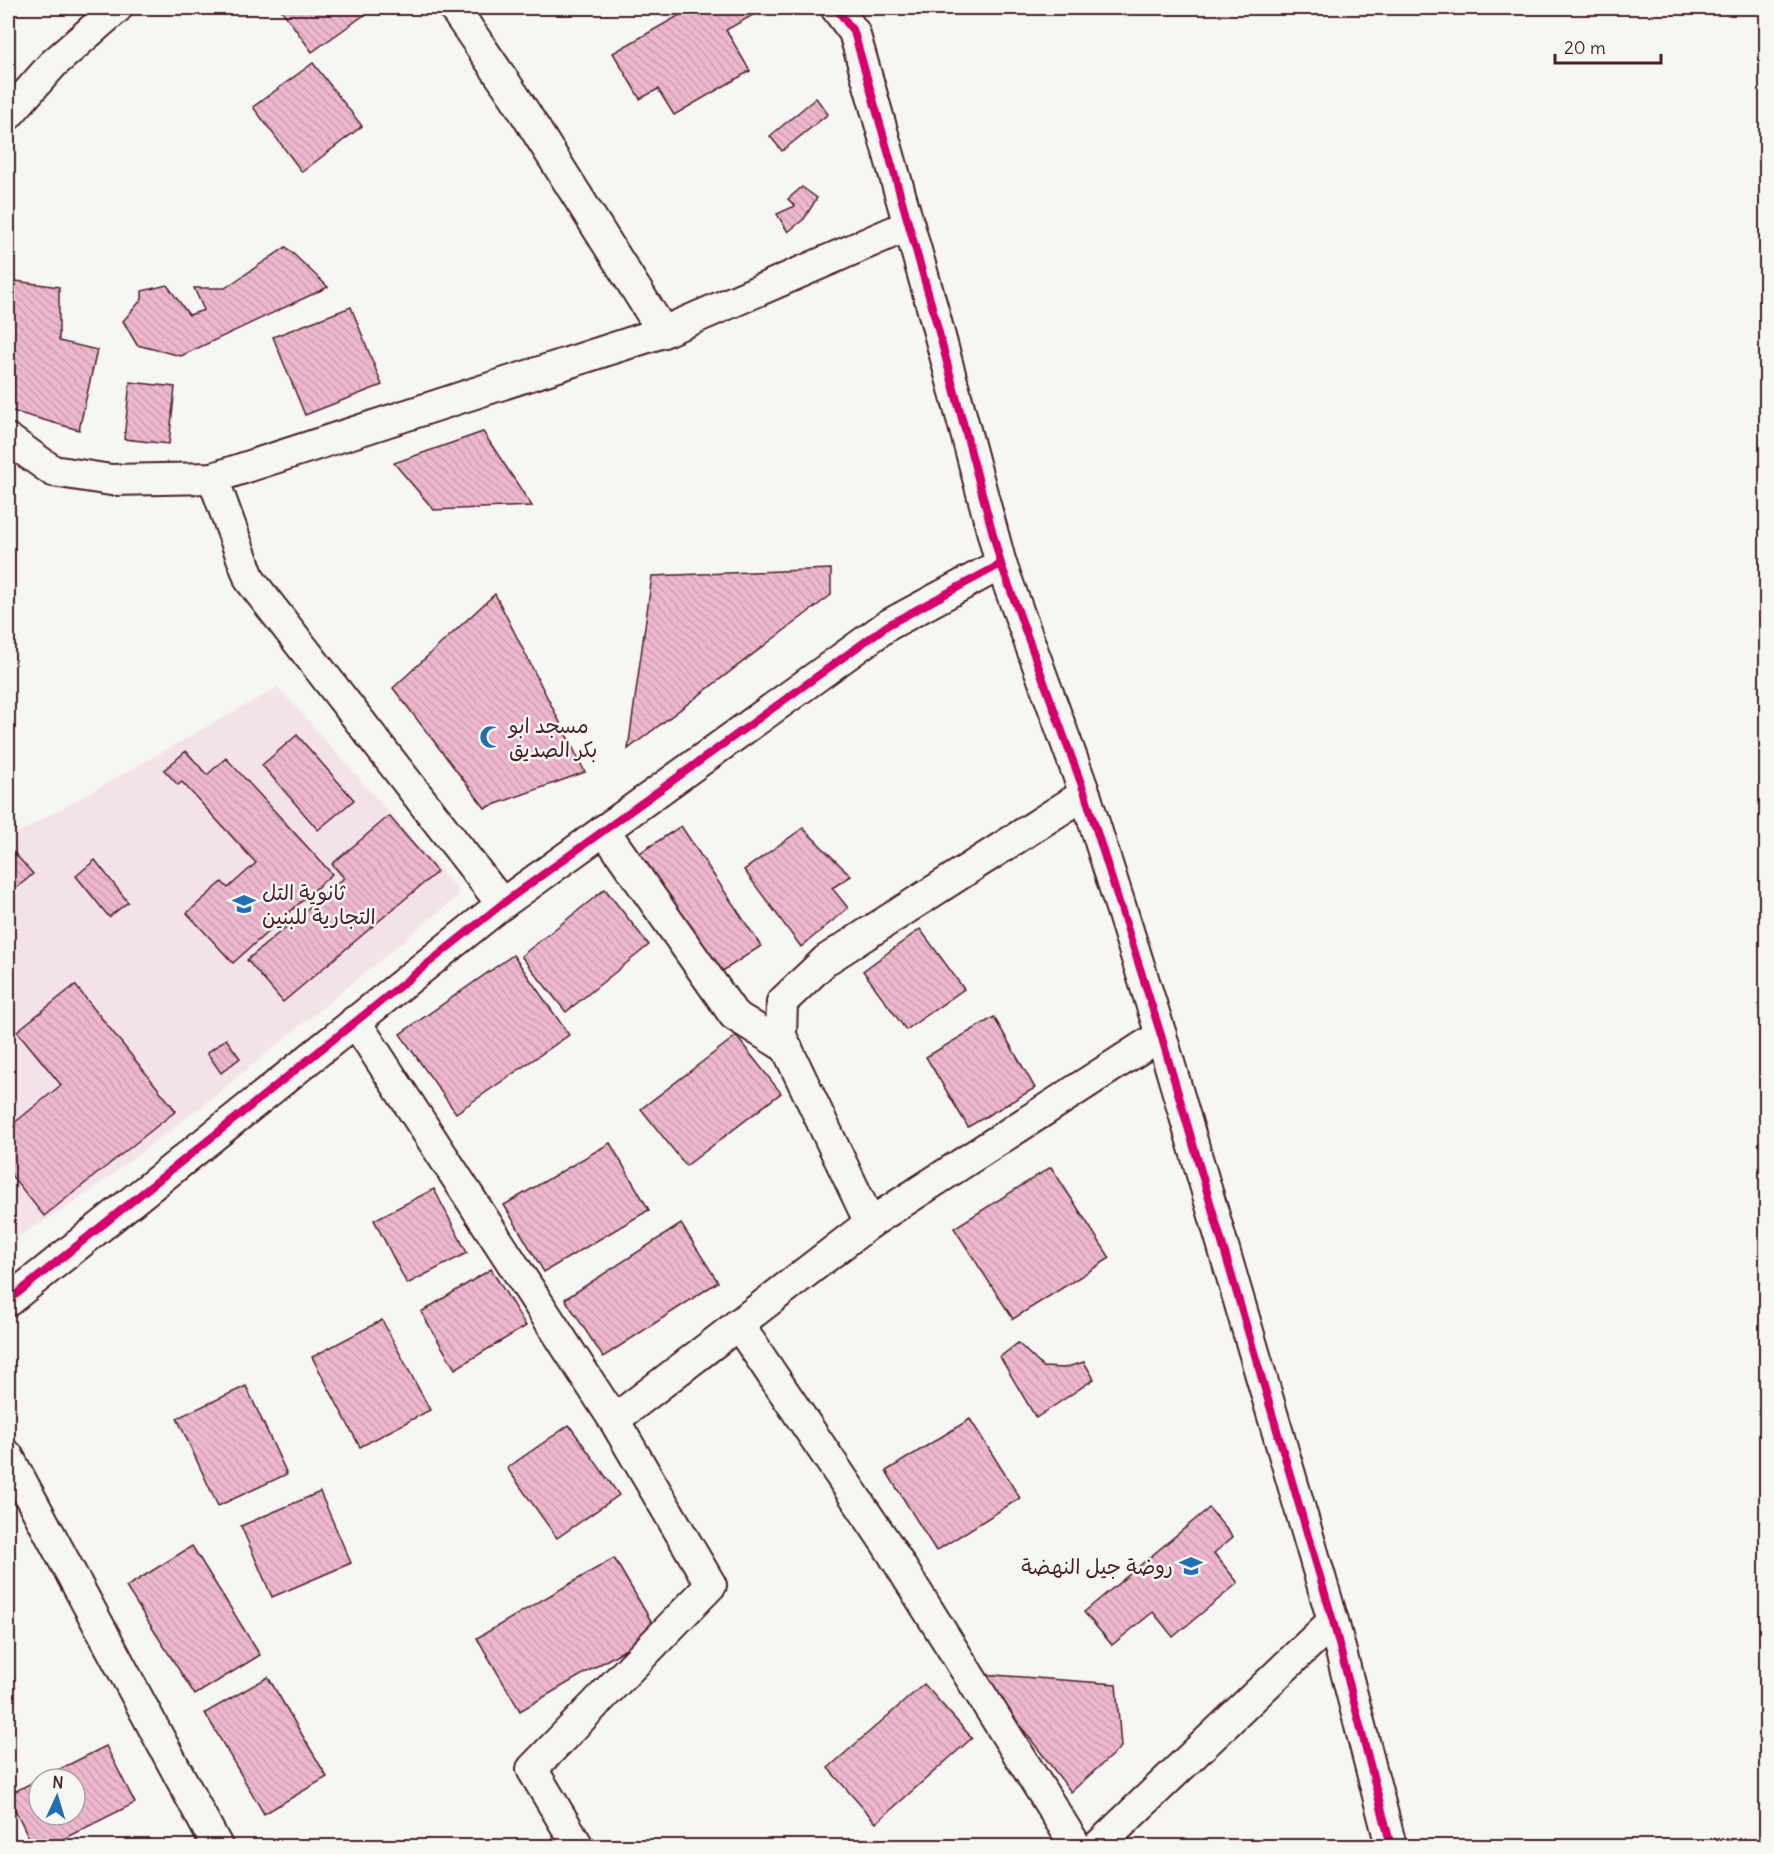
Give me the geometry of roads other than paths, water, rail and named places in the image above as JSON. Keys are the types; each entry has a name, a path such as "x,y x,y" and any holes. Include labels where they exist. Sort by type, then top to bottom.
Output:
{"street":[{"path":"8,115 52,64 117,8"},
{"path":"454,8 522,107 663,332"},
{"path":"836,8 854,32 1001,564 1085,794 1161,1035 1334,1621 1391,1846"},
{"path":"8,439 53,471 111,480 213,478 663,332 909,225"},
{"path":"213,478 250,580 502,904"},
{"path":"8,1301 502,904 888,625 1001,564"},
{"path":"870,1223 781,1036 782,1002 826,960 1085,794"},
{"path":"604,830 734,1015 787,1048"},
{"path":"356,1022 614,1420 711,1585 532,1769 578,1846"},
{"path":"614,1420 870,1223 1161,1035"},
{"path":"738,1324 886,1543 1076,1846"},
{"path":"8,1456 217,1846"},
{"path":"1098,1846 1334,1621"}],"place":[{"name":"مسجد ابو بكر الصديق","path":"491,737"},
{"name":"ثانوية التل التجارية للبنين","path":"244,904"},
{"name":"روضة جيل النهضة","path":"1191,1566"}]}
